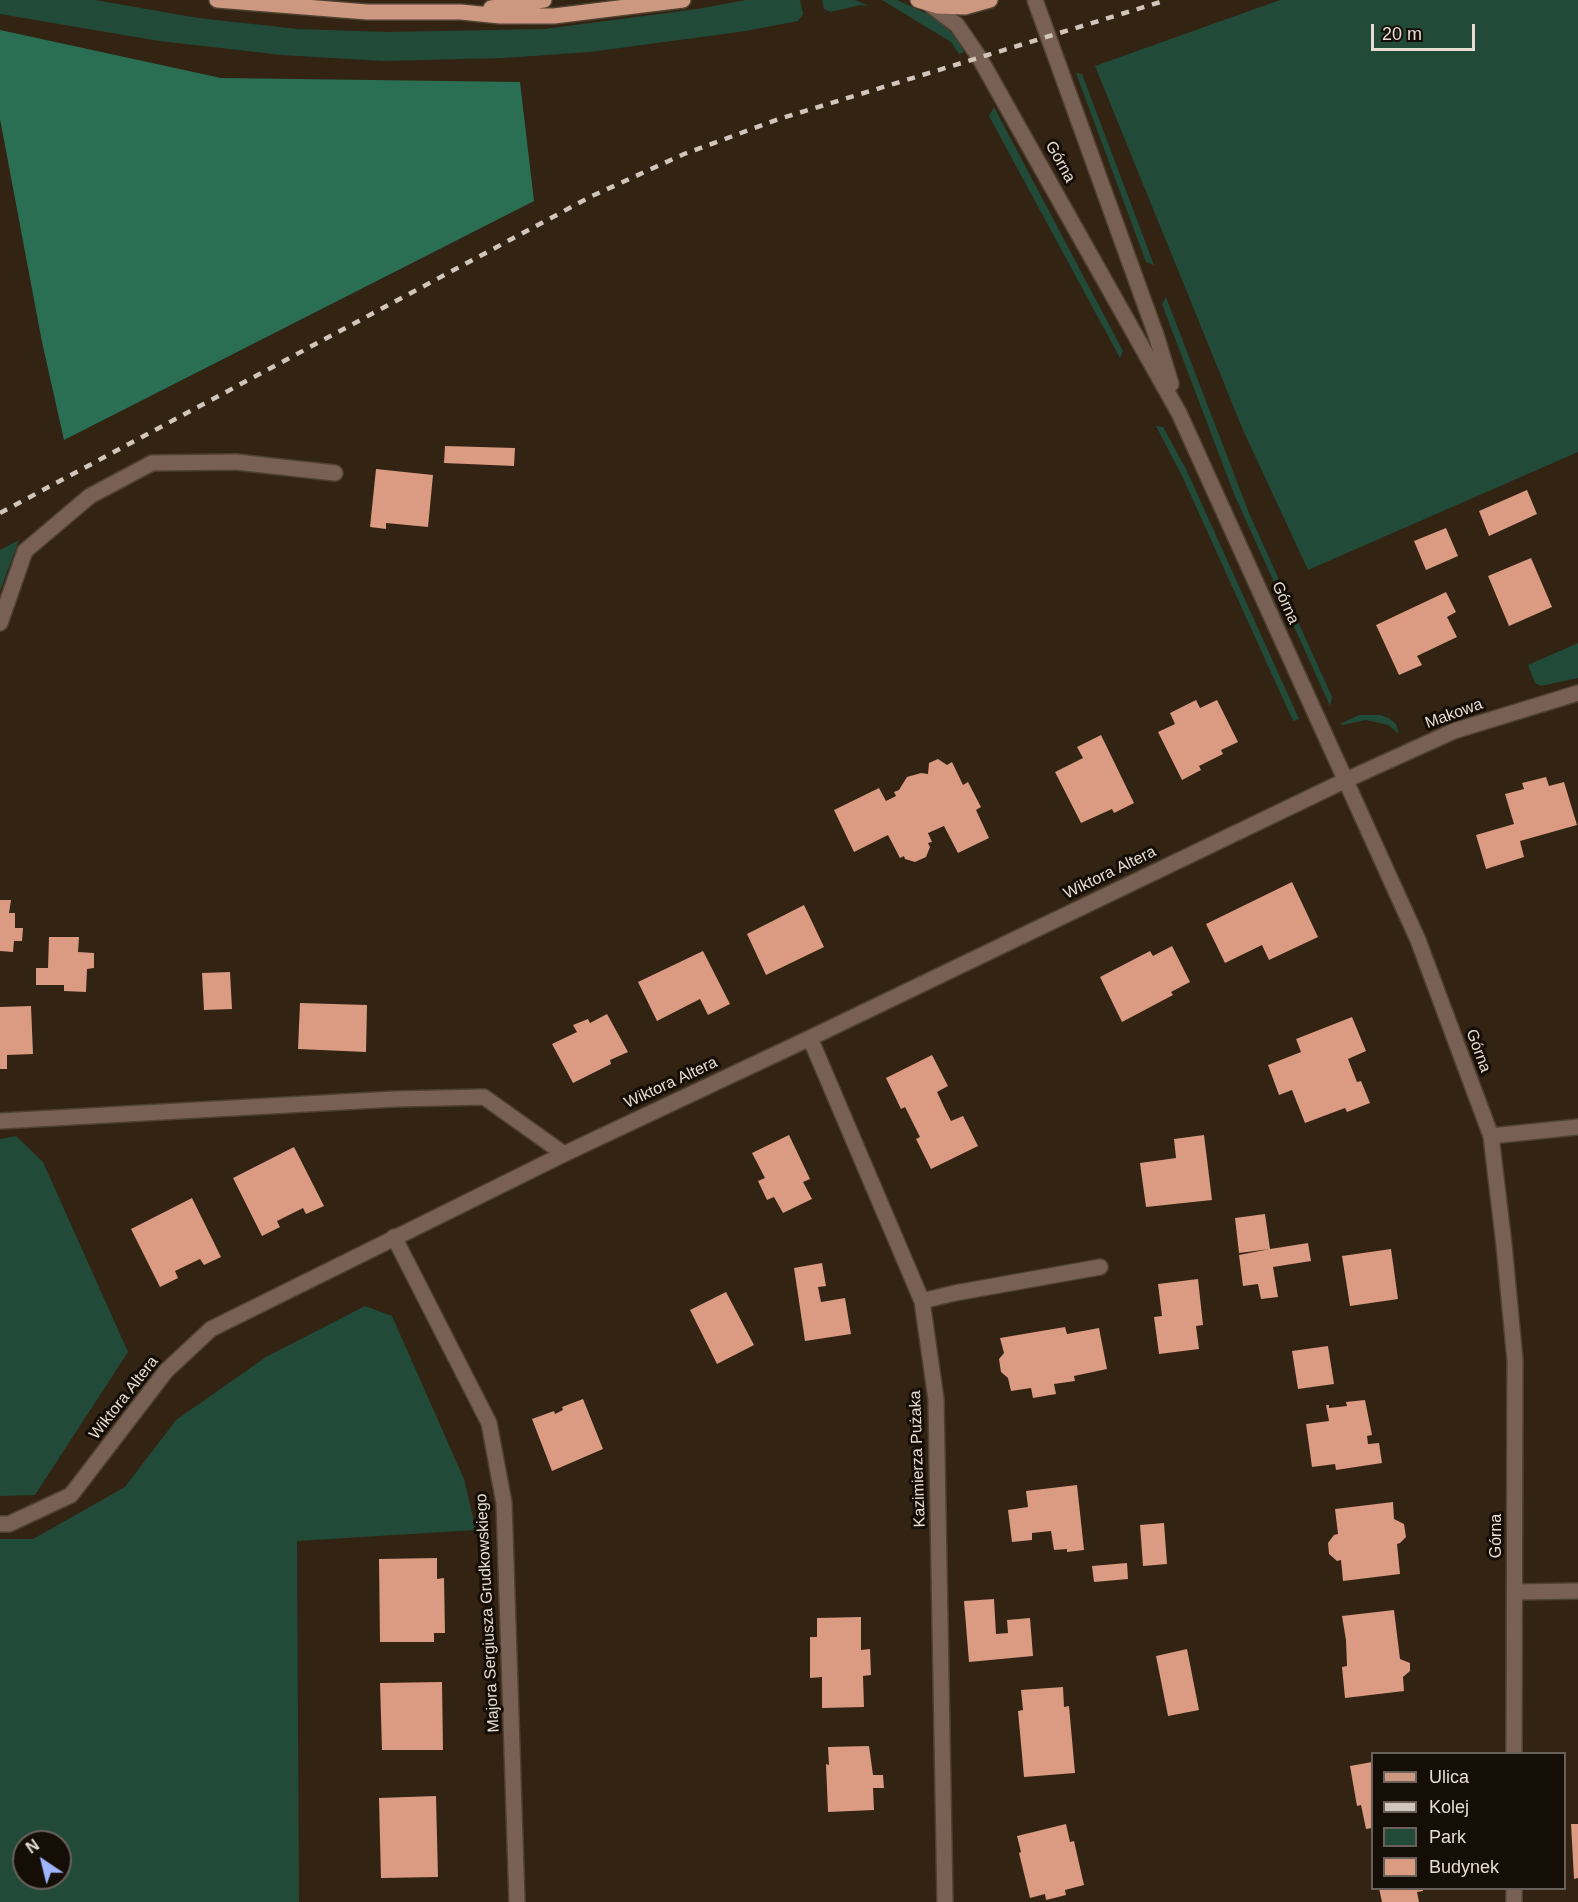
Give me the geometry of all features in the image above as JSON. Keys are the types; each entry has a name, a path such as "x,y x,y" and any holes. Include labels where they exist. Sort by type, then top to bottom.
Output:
{"main road":[{"path":"217,0 367,12 461,12 500,16 554,15 683,0"},
{"path":"461,12 544,0"},
{"path":"924,2 938,6 965,7 990,0"}],"street":[{"name":"Górna","path":"1035,0 1156,335 1179,413"},
{"name":"Górna","path":"924,2 957,25 979,57 1179,413 1418,940 1491,1136 1515,1360 1514,1752"},
{"path":"0,623 26,551 90,496 152,463 236,462 335,473"},
{"name":"Makowa","path":"1346,780 1454,731 1578,693"},
{"name":"Wiktora Altera","path":"0,1524 9,1524 71,1495 166,1371 211,1329 564,1154 1346,780"},
{"name":"Kazimierza Pużaka","path":"810,1038 922,1301 936,1399 945,1902"},
{"path":"0,1121 395,1099 484,1097 564,1154"},
{"path":"1491,1136 1578,1127"},
{"name":"Majora Sergiusza Grudkowskiego","path":"394,1237 489,1423 502,1492 517,1902"},
{"path":"922,1301 1100,1267"},
{"path":"1515,1592 1578,1591"}],"green space":[{"path":"0,0 95,0 198,18 298,29 387,32 544,29 697,9 746,0 800,0 803,14 798,21 746,31 590,52 504,58 384,61 282,55 159,41 0,14"},
{"path":"822,0 855,0 869,6 860,5 831,12 824,9"},
{"path":"882,0 897,0 934,17 945,25 964,52 959,54 951,42"},
{"path":"1280,0 1578,0 1578,452 1308,570 1243,430 1095,66"},
{"path":"0,30 221,78 520,82 534,201 64,440 42,342 0,119"},
{"path":"1076,73 1082,74 1154,265 1146,262"},
{"path":"994,107 1123,351 1120,358 989,116"},
{"path":"1166,297 1249,513 1332,697 1330,706 1234,494 1162,304"},
{"path":"1156,426 1163,427 1186,469 1299,719 1293,721 1183,478"},
{"path":"19,540 0,591 0,550"},
{"path":"1578,643 1578,678 1541,686 1535,683 1528,665"},
{"path":"1359,715 1380,715 1389,718 1396,724 1399,734 1388,725 1366,720 1340,724"},
{"path":"16,1136 43,1162 128,1352 35,1495 0,1496 0,1139"},
{"path":"365,1306 392,1316 464,1479 476,1530 297,1541 299,1902 0,1902 0,1539 33,1539 125,1487 176,1420 266,1357"}],"building":[{"path":"445,446 515,448 514,466 444,463"},
{"path":"376,469 433,475 428,527 386,523 386,529 370,527"},
{"path":"1527,490 1537,514 1489,536 1479,511"},
{"path":"1446,528 1458,556 1426,570 1414,541"},
{"path":"1531,558 1552,607 1509,626 1488,576"},
{"path":"1446,592 1456,612 1447,617 1457,637 1417,656 1422,665 1399,675 1376,625"},
{"path":"1196,700 1200,708 1217,700 1238,742 1221,750 1223,754 1199,766 1201,770 1182,780 1158,732 1175,724 1170,713"},
{"path":"1101,735 1134,803 1114,813 1112,809 1081,823 1055,772 1083,758 1077,747"},
{"path":"938,759 947,765 952,762 963,785 968,782 981,807 976,810 989,838 958,853 944,826 928,833 932,842 928,843 930,847 926,857 915,862 905,859 904,856 900,858 888,835 854,852 834,810 879,788 886,801 896,796 894,792 899,790 907,777 921,773 928,774 929,763"},
{"path":"1546,777 1549,786 1564,782 1577,825 1520,841 1524,857 1486,869 1476,835 1514,824 1505,794 1524,789 1522,783"},
{"path":"1292,882 1318,937 1269,960 1262,945 1225,963 1206,924"},
{"path":"0,900 11,900 9,913 15,913 15,928 23,928 22,941 14,941 13,952 0,951"},
{"path":"804,905 824,947 766,975 747,934"},
{"path":"49,937 79,937 78,952 94,953 94,968 87,969 86,992 64,991 64,985 36,985 36,968 48,968"},
{"path":"1172,946 1190,982 1171,992 1173,995 1122,1022 1100,977 1150,951 1153,956"},
{"path":"703,951 730,1004 708,1015 700,999 657,1021 638,982"},
{"path":"230,972 232,1009 204,1010 202,973"},
{"path":"300,1003 367,1005 366,1052 298,1049"},
{"path":"31,1006 33,1054 7,1055 7,1069 0,1069 0,1007"},
{"path":"607,1014 628,1052 610,1060 611,1064 573,1083 552,1044 577,1032 573,1025 588,1019 590,1023"},
{"path":"1352,1017 1366,1051 1348,1059 1357,1082 1361,1081 1370,1103 1347,1112 1345,1108 1305,1123 1292,1090 1279,1095 1268,1065 1301,1052 1296,1039"},
{"path":"932,1055 948,1086 937,1092 951,1121 963,1116 978,1146 931,1169 916,1139 920,1137 905,1107 901,1109 886,1078"},
{"path":"789,1135 810,1179 803,1182 812,1199 783,1213 774,1197 767,1200 758,1181 765,1178 752,1153"},
{"path":"1204,1135 1212,1200 1146,1207 1140,1163 1176,1158 1174,1139"},
{"path":"294,1147 324,1206 306,1214 303,1208 277,1221 280,1227 262,1236 233,1178"},
{"path":"192,1198 221,1257 204,1265 200,1259 175,1271 178,1278 160,1287 131,1229"},
{"path":"1265,1214 1270,1249 1239,1253 1235,1218"},
{"path":"1308,1243 1311,1261 1273,1267 1278,1297 1261,1299 1258,1284 1243,1286 1239,1255"},
{"path":"1391,1249 1398,1299 1350,1306 1342,1256"},
{"path":"822,1263 826,1286 818,1287 821,1302 845,1298 851,1334 805,1341 794,1268"},
{"path":"1198,1279 1203,1325 1196,1326 1199,1349 1159,1354 1154,1317 1162,1316 1158,1284"},
{"path":"726,1292 754,1345 717,1364 690,1310"},
{"path":"1065,1327 1067,1334 1099,1328 1107,1369 1074,1376 1075,1381 1054,1384 1056,1394 1033,1398 1031,1388 1011,1391 1008,1378 1001,1372 999,1359 1004,1353 1000,1338"},
{"path":"1328,1346 1334,1384 1298,1389 1292,1351"},
{"path":"583,1399 603,1449 552,1471 532,1419 554,1411 555,1414 563,1410 562,1407"},
{"path":"1365,1400 1372,1435 1367,1436 1368,1444 1379,1443 1382,1463 1336,1470 1335,1464 1312,1467 1306,1424 1329,1421 1326,1405 1329,1405 1329,1408 1347,1406 1346,1402"},
{"path":"1077,1485 1084,1550 1067,1552 1067,1549 1054,1550 1051,1531 1032,1533 1032,1540 1012,1542 1008,1510 1028,1507 1026,1491"},
{"path":"1393,1502 1394,1519 1404,1524 1406,1537 1397,1544 1400,1574 1343,1581 1341,1560 1337,1561 1329,1554 1328,1543 1334,1535 1338,1534 1335,1509"},
{"path":"1164,1523 1167,1564 1143,1566 1140,1525"},
{"path":"437,1558 437,1579 444,1578 445,1633 434,1633 434,1642 380,1642 379,1559"},
{"path":"1127,1563 1128,1579 1094,1582 1092,1566"},
{"path":"994,1599 996,1634 1008,1633 1007,1620 1030,1618 1033,1656 969,1662 964,1601"},
{"path":"1394,1610 1400,1659 1410,1663 1410,1671 1403,1677 1404,1691 1345,1698 1342,1667 1347,1666 1342,1616"},
{"path":"861,1617 861,1650 870,1649 871,1675 863,1676 864,1707 822,1708 822,1677 810,1678 810,1637 817,1637 817,1618"},
{"path":"1187,1649 1199,1710 1168,1716 1156,1656"},
{"path":"442,1682 443,1750 382,1750 380,1683"},
{"path":"1063,1687 1064,1707 1069,1706 1075,1773 1024,1777 1018,1711 1023,1710 1021,1690"},
{"path":"869,1746 873,1775 883,1775 884,1788 873,1788 874,1810 828,1812 826,1764 829,1765 828,1747"},
{"path":"1371,1762 1371,1828 1366,1829 1361,1805 1357,1806 1350,1766"},
{"path":"436,1796 438,1877 381,1878 379,1798"},
{"path":"1066,1824 1070,1842 1074,1841 1084,1885 1065,1890 1066,1895 1046,1900 1045,1894 1030,1898 1017,1836"},
{"path":"1571,1824 1578,1824 1578,1878 1574,1879"},
{"path":"1379,1890 1423,1890 1417,1892 1419,1902 1382,1902"}],"railway":[{"path":"0,513 592,196 684,154 779,119 1167,0"}]}
